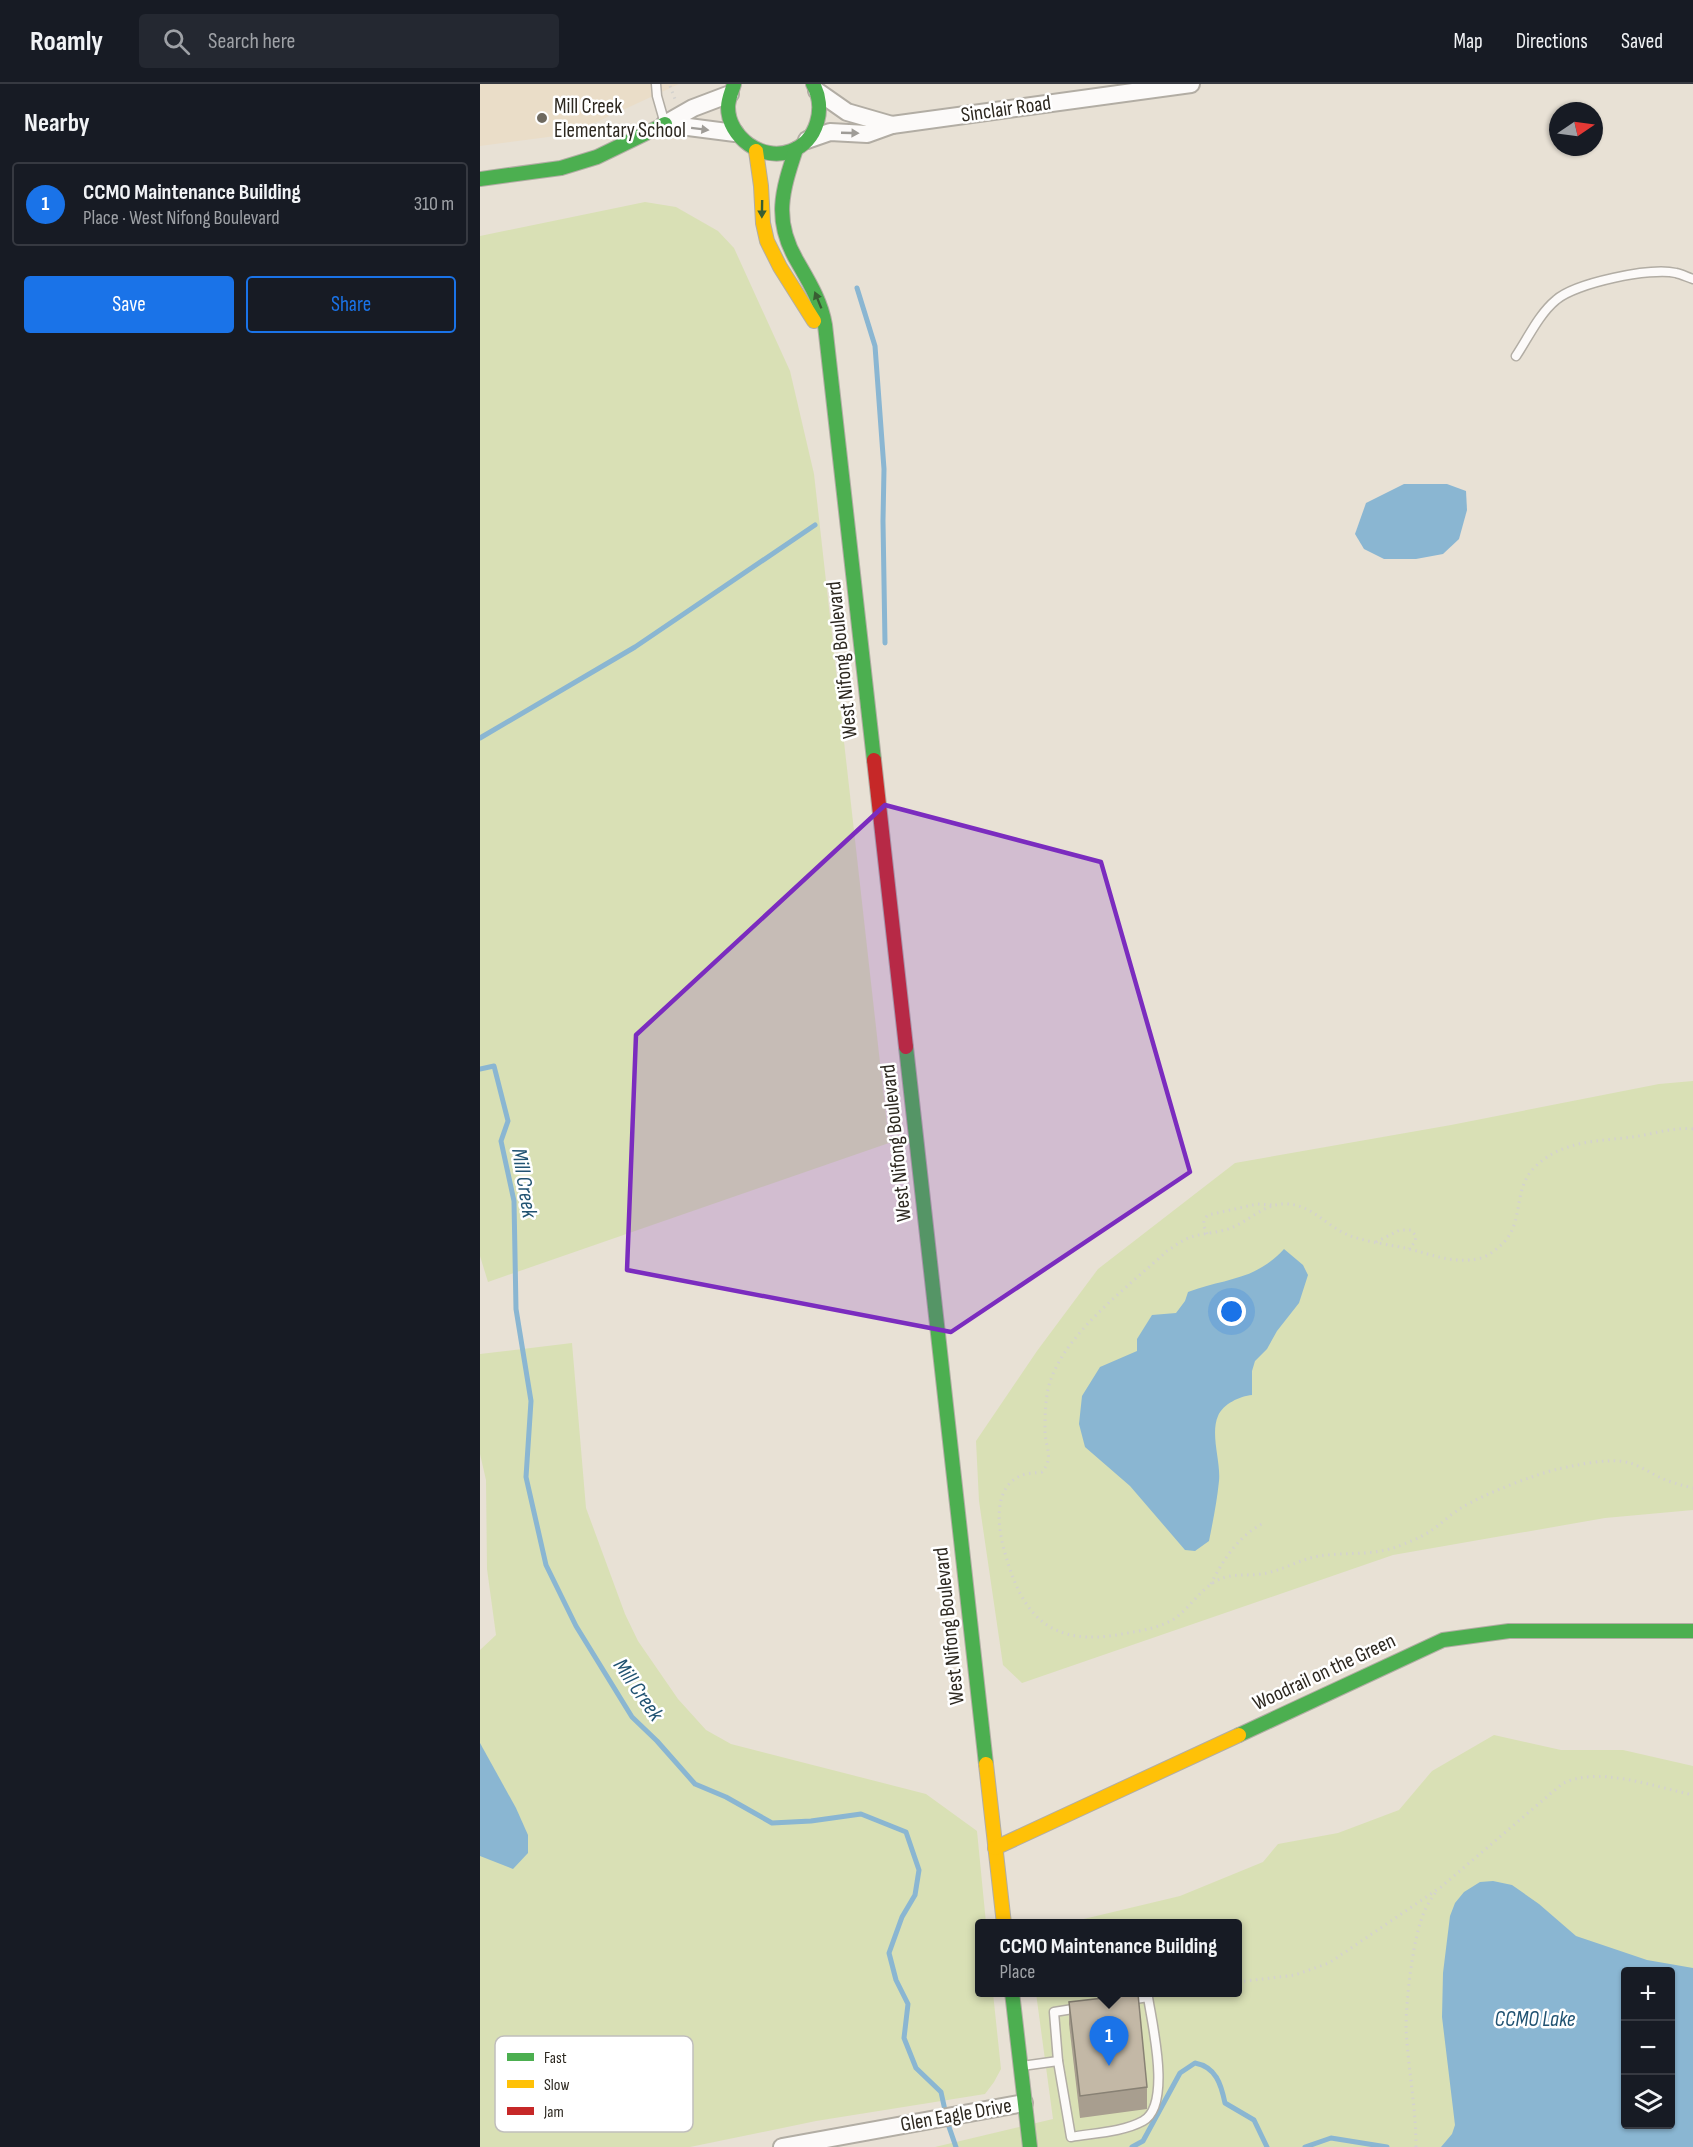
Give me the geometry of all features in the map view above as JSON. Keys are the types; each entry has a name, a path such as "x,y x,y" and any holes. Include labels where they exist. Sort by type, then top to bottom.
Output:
{"main road":[{"name":"West Nifong Boulevard","path":"815,87 820,102 820,116 815,129 802,145 783,185 781,213 787,243 809,278 821,308 829,357 1004,1919"},
{"path":"732,89 727,108 729,121 735,133 744,143 756,151 769,154 783,153 802,145"},
{"path":"480,179 561,168 597,157 665,124"},
{"name":"West Nifong Boulevard","path":"756,151 762,197 762,223 771,250 786,277 808,307 829,357"},
{"name":"Woodrail on the Green","path":"995,1848 1443,1640 1509,1631 1693,1631"},
{"path":"1012,1997 1030,2147"}],"street":[{"name":"Sinclair Road","path":"802,145 830,132 867,134 892,125 1191,84"},
{"name":"Sinclair Road","path":"815,87 847,112 892,125"},
{"path":"665,124 732,89"},
{"path":"665,124 735,133"},
{"name":"Glen Eagle Drive","path":"782,2147 1024,2103"}],"lane":[{"path":"656,84 665,124"},
{"path":"1516,356 1556,299 1575,289 1640,273 1674,272 1693,279"},
{"path":"1148,1997 1159,2074 1156,2104 1146,2120 1130,2127 1071,2137 1058,2061 1054,2012 1148,1997"},
{"path":"1020,2066 1058,2061"}],"path":[{"path":"669,84 675,100"},
{"path":"1207,1234 1203,1224 1208,1215 1257,1204 1294,1204 1310,1210 1346,1234 1449,1260 1466,1261 1484,1257 1503,1244 1513,1232 1525,1182 1533,1169 1554,1154 1586,1141 1638,1136 1667,1130 1693,1129"},
{"path":"1274,1205 1229,1229 1191,1237 1167,1251 1076,1336 1051,1379 1045,1434 1050,1456 1048,1465 1042,1472 1021,1475 1010,1483 1000,1498 999,1522 1002,1544 1010,1570 1021,1593 1049,1628 1065,1635 1087,1638 1108,1637 1159,1626 1186,1610 1218,1580 1233,1575 1267,1573 1307,1558 1395,1547 1431,1531 1470,1503 1559,1469 1625,1461 1660,1478 1693,1488"},
{"path":"1376,1242 1400,1230 1411,1230 1416,1236 1415,1242 1409,1249"},
{"path":"1210,1586 1218,1569 1246,1534 1264,1523"},
{"path":"1242,1982 1295,1975 1329,1963 1438,1889 1562,1784 1573,1778 1602,1775 1693,1795"},
{"path":"1416,2147 1413,2085 1406,2027 1407,2002 1419,1929 1425,1910 1438,1889"}],"highlighted area":[{"path":"885,805 1101,862 1190,1172 951,1332 627,1270 636,1035"}],"shaded area":[{"name":"Mill Creek Elementary School","path":"480,84 679,84 571,134 480,146"}],"green space":[{"path":"645,202 676,207 718,231 734,248 790,371 814,474 889,1143 488,1282 480,1256 480,236"},
{"path":"1693,1081 1693,1510 1605,1518 1393,1555 1022,1683 1003,1665 979,1501 976,1441 1037,1351 1098,1269 1235,1163 1451,1125 1659,1084"},
{"path":"572,1343 586,1508 625,1614 638,1641 678,1699 706,1730 731,1744 926,1794 977,1831 986,1919 975,1919 975,1997 993,1997 1001,2069 985,2094 816,2121 690,2147 480,2147 480,1650 496,1635 487,1569 486,1480 480,1454 480,1354"},
{"path":"1494,1735 1561,1750 1623,1750 1693,1766 1693,2147 935,2147 1053,2119 1037,1997 1242,1997 1242,1919 1084,1919 1180,1896 1263,1862 1278,1844 1338,1833 1399,1810 1432,1771"}],"water":[{"path":"1404,484 1447,484 1466,491 1467,510 1459,539 1443,554 1416,559 1384,559 1364,549 1355,534 1366,503"},
{"path":"1284,1249 1303,1265 1308,1275 1299,1303 1277,1331 1267,1349 1255,1361 1252,1371 1252,1395 1232,1401 1218,1416 1215,1439 1219,1481 1209,1541 1195,1551 1185,1550 1130,1486 1085,1447 1079,1424 1082,1396 1100,1367 1137,1351 1137,1339 1152,1315 1176,1313 1185,1301 1188,1292 1251,1273"},
{"path":"480,1743 516,1808 528,1835 528,1853 513,1869 480,1856"},
{"name":"CCMO Lake","path":"1493,1881 1512,1885 1539,1904 1576,1936 1647,1960 1693,1968 1693,2147 1441,2147 1452,2134 1455,2125 1442,2017 1443,1973 1450,1916 1455,1903 1464,1892 1480,1882"}],"building":[{"path":"1112,1997 1138,1997 1147,2087 1080,2096 1069,2002"}],"waterway":[{"path":"857,288 875,346 884,469 885,643"},
{"path":"480,738 635,647 815,525"},
{"name":"Mill Creek","path":"480,1069 494,1066 508,1121 501,1141 514,1201 516,1309 531,1401 526,1477 546,1565 576,1626 632,1717 695,1784 726,1797 772,1823 811,1821 861,1814 906,1832 919,1870 915,1895 902,1917 889,1953 896,1980 908,2004 904,2038 916,2068 941,2092 956,2147"},
{"path":"1132,2147 1143,2141 1180,2073 1195,2063 1213,2072 1222,2089 1225,2103 1254,2120 1267,2147"},
{"path":"1305,2147 1331,2138 1387,2147"}],"traffic: fast":[{"path":"734,84 728,107 734,128 749,144 769,153 791,151 808,140 819,113 817,93 813,84"},
{"path":"480,179 561,168 597,157 665,124"},
{"path":"796,149 784,192 782,219 789,246 818,300 825,325 874,760"},
{"path":"906,1047 986,1764"},
{"path":"1239,1735 1443,1640 1509,1631 1693,1631"},
{"path":"1013,1997 1030,2147"}],"traffic: slow":[{"path":"756,151 767,241 780,267 814,321"},
{"path":"995,1848 1239,1735"},
{"path":"986,1764 1003,1919"}],"traffic: jam":[{"path":"874,760 906,1047"}],"place":[{"name":"Mill Creek Elementary School","path":"542,118"},
{"name":"CCMO Maintenance Building","path":"1109,2066"}]}
